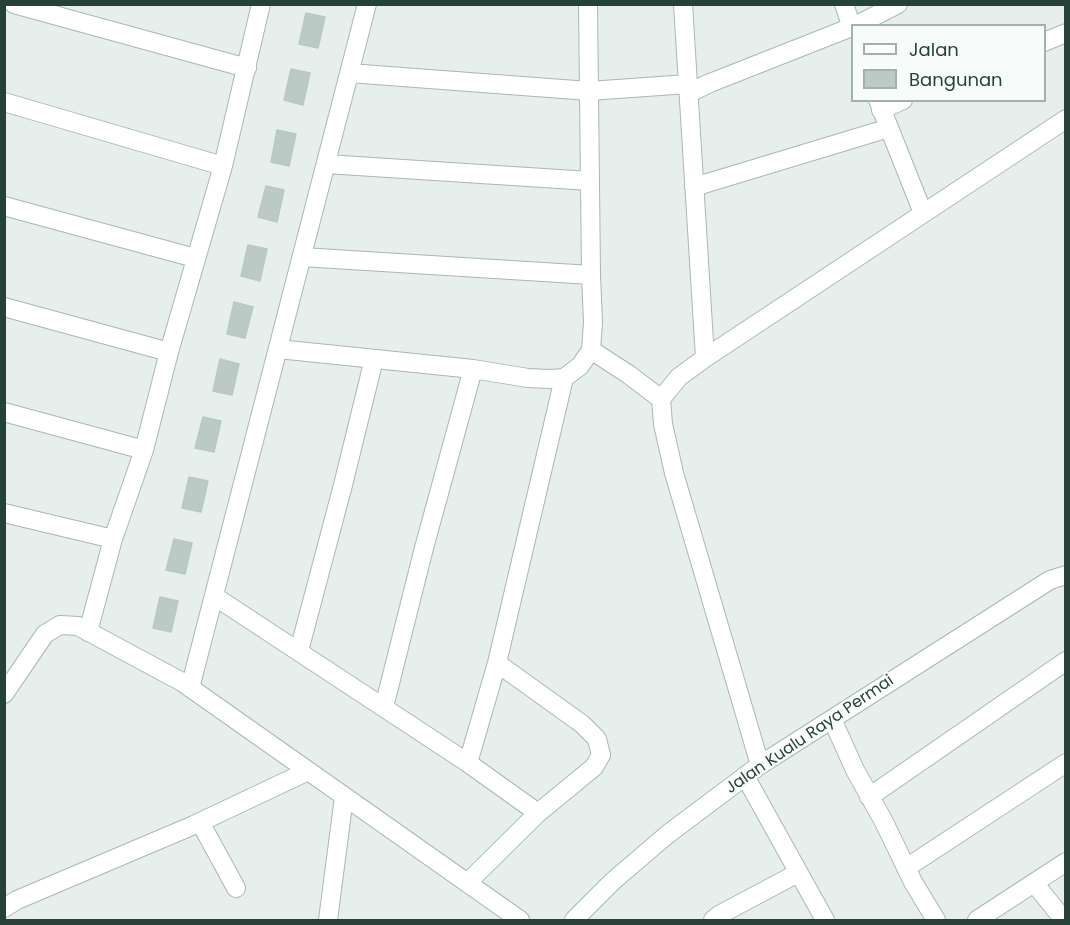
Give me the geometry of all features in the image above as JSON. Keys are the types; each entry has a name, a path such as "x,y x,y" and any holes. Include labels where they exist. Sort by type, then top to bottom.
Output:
{"street":[{"path":"4,9 6,4"},
{"path":"14,4 247,68"},
{"path":"88,632 112,539 144,450 195,258 223,166 261,4"},
{"path":"190,688 367,4"},
{"path":"278,349 472,369 528,378 564,378 580,366 591,350 593,323 588,4"},
{"path":"683,4 705,357"},
{"path":"844,4 852,24"},
{"path":"859,24 898,4"},
{"path":"349,73 589,91 688,89 710,83 851,28"},
{"path":"1046,41 1065,33"},
{"path":"4,102 223,166"},
{"path":"880,105 923,213"},
{"path":"760,765 674,473 663,424 661,399 679,377 705,357 1065,119"},
{"path":"694,187 889,128"},
{"path":"326,164 590,181"},
{"path":"4,206 195,258"},
{"path":"302,257 591,275"},
{"path":"4,307 169,352"},
{"path":"591,350 661,399"},
{"path":"299,651 374,358"},
{"path":"384,707 472,369"},
{"path":"468,763 497,663 564,378"},
{"path":"4,412 144,450"},
{"path":"4,513 112,539"},
{"name":"Jalan Kualu Raya Permai","path":"574,921 613,881 668,834 760,765 1050,580 1065,575"},
{"path":"214,596 468,763 538,813"},
{"path":"4,694 45,634 60,625 78,626 182,682 520,921"},
{"path":"869,797 1065,662"},
{"path":"467,883 538,813 594,767 601,755 597,739 582,724 497,663"},
{"path":"832,719 855,770 936,921"},
{"path":"906,868 1065,763"},
{"path":"4,908 17,900 200,822 308,771"},
{"path":"745,776 825,921"},
{"path":"344,796 328,915 346,921"},
{"path":"200,822 236,888"},
{"path":"977,921 1065,862"},
{"path":"718,919 798,873"},
{"path":"1034,883 1064,921"}],"building":[{"path":"306,13 325,17 318,48 299,44"},
{"path":"291,69 310,73 303,105 284,100"},
{"path":"277,130 296,134 289,166 271,162"},
{"path":"266,186 284,190 277,222 258,217"},
{"path":"248,245 267,249 260,281 241,276"},
{"path":"234,302 253,307 245,338 227,334"},
{"path":"220,359 239,364 232,395 213,391"},
{"path":"203,417 221,421 214,452 195,448"},
{"path":"189,477 208,481 201,512 182,508"},
{"path":"174,539 192,543 185,574 166,570"},
{"path":"160,597 178,601 171,632 153,628"}]}
